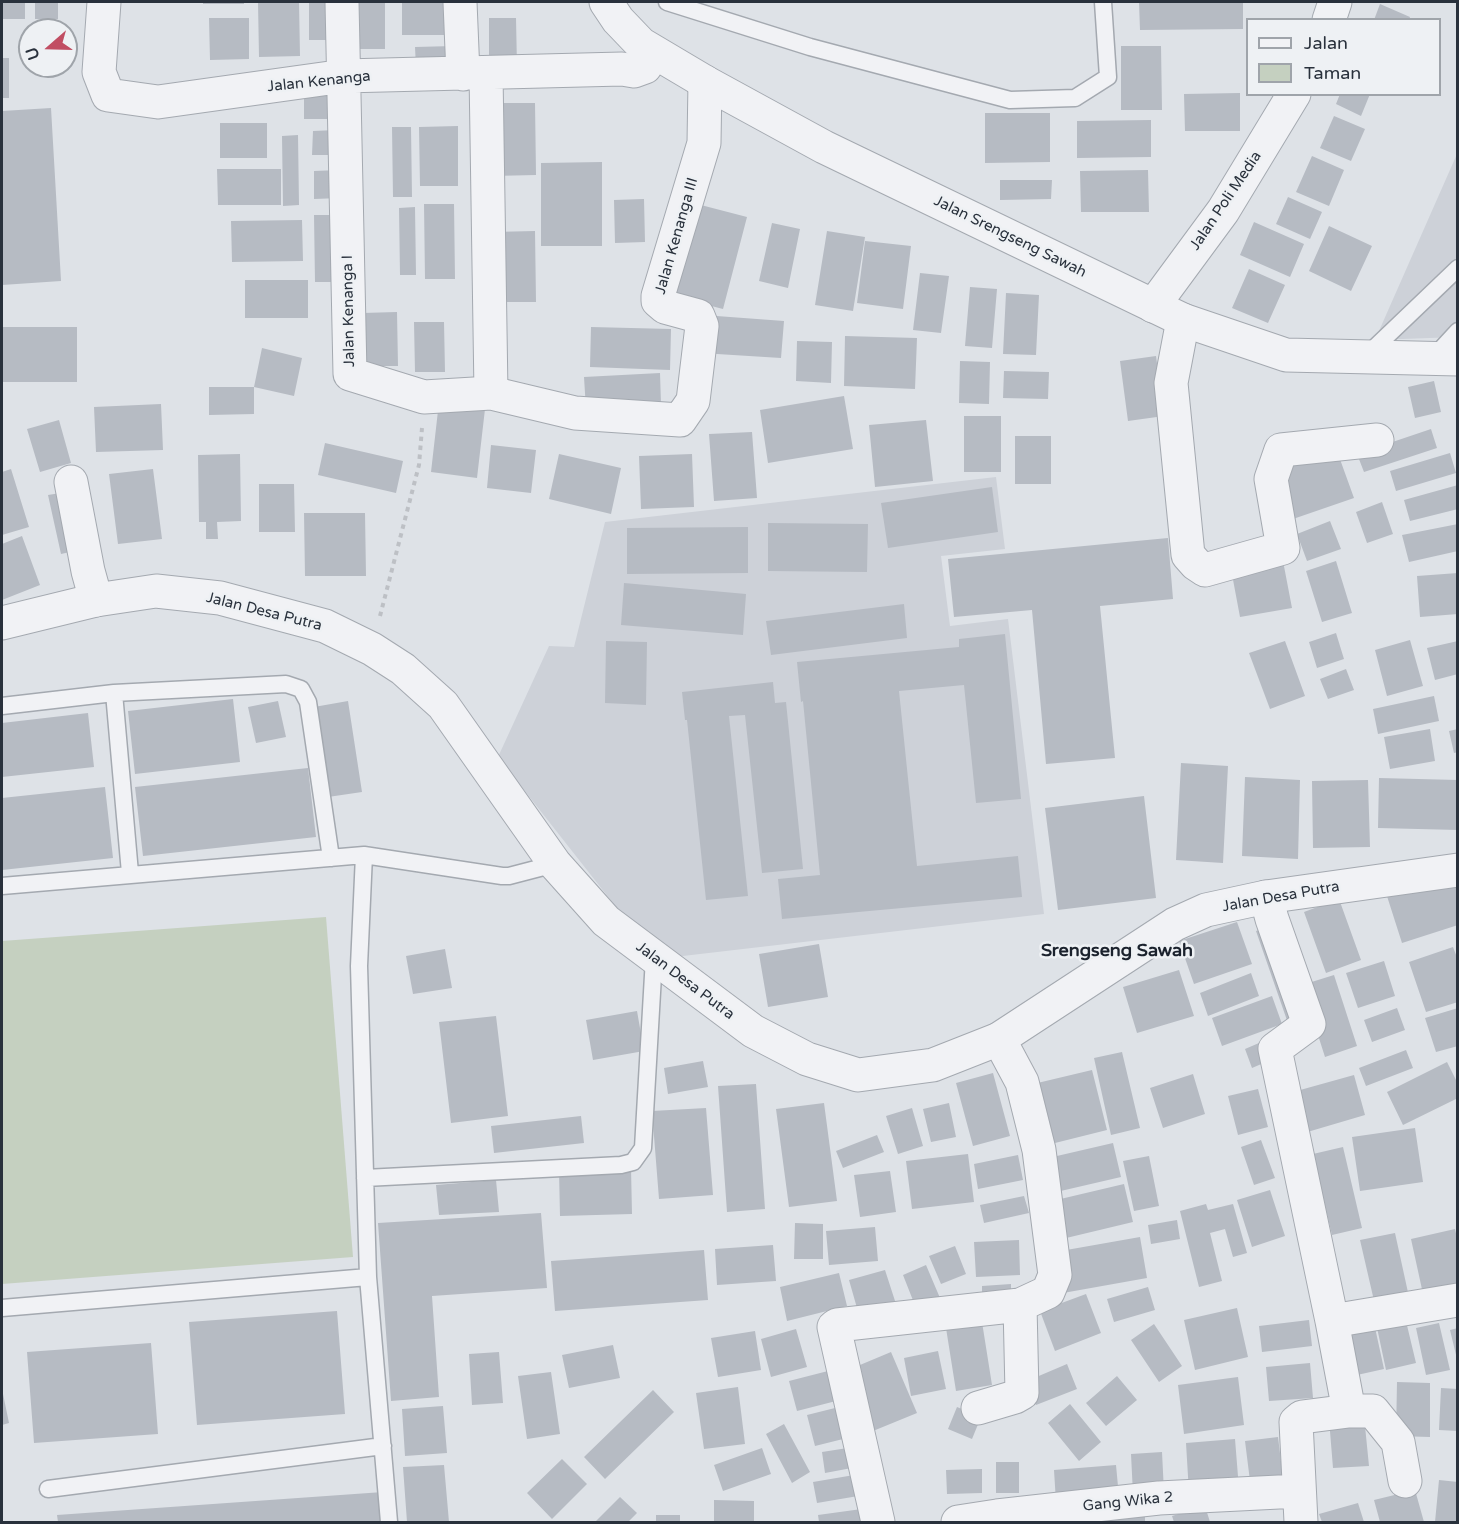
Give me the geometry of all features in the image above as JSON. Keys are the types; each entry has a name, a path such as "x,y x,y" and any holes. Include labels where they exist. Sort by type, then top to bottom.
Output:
{"street":[{"name":"Jalan Kenanga","path":"104,2 99,72 108,95 158,102 344,76 622,69 634,71 645,67 654,53"},
{"name":"Jalan Kenanga I","path":"342,2 350,374 424,397"},
{"path":"424,397 491,393 475,73 460,2"},
{"name":"Jalan Srengseng Sawah","path":"606,2 618,20 641,44 705,82 824,147 1183,320 1286,356 1446,358"},
{"path":"1330,18 1335,2"},
{"name":"Jalan Kenanga III","path":"491,393 575,413 680,420 693,401 702,326 698,316 665,307 658,301 704,143 705,82"},
{"name":"Jalan Poli Media","path":"1153,306 1223,210 1293,96"},
{"path":"1183,320 1171,383 1188,555 1205,570 1283,548 1271,479 1281,450 1377,440"},
{"path":"71,482 88,572 96,600"},
{"name":"Jalan Desa Putra","path":"2,623 96,600 156,591 220,598 326,626 372,649 403,669 443,705 555,864 606,921 753,1031 807,1059 858,1075 933,1065 999,1039 1176,924 1206,910 1266,897 1458,870"},
{"path":"1266,897 1310,1024 1275,1049 1349,1411"},
{"path":"878,1522 834,1328 837,1325 1020,1305 1048,1292 1055,1275 1039,1150 1023,1082 999,1039"},
{"path":"1332,1321 1458,1300"},
{"path":"978,1408 1022,1393 1020,1305"},
{"path":"1300,1507 1297,1419 1349,1411 1373,1411 1398,1442 1405,1481"},
{"name":"Gang Wika 2","path":"958,1522 997,1516 1300,1507"}],"lane":[{"path":"667,2 810,47 1010,100 1075,98 1108,77 1103,2"},
{"path":"1366,357 1458,268"},
{"path":"1446,358 1458,331"},
{"path":"2,706 114,693 286,684 301,689 308,702 331,858"},
{"path":"114,693 130,873"},
{"path":"2,886 130,873 364,855 502,876 555,864"},
{"path":"364,855 359,966 368,1277 389,1522"},
{"path":"365,1178 621,1166 633,1162 644,1148 654,958"},
{"path":"2,1308 368,1277"},
{"path":"48,1490 383,1446"}],"path":[{"path":"379,622 420,465 424,397"}],"shaded area":[{"path":"1457,154 1457,337 1375,340"},
{"path":"996,477 1005,549 941,556 950,626 1008,619 1044,914 657,959 498,757 549,646 574,647 605,522"}],"green space":[{"path":"326,917 353,1257 2,1284 2,941"}],"building":[{"path":"2,2 25,2 25,18 2,19"},
{"path":"35,2 58,2 58,18 35,18"},
{"path":"203,2 244,2 244,4 203,4"},
{"path":"258,2 299,2 300,56 259,57"},
{"path":"309,2 329,2 330,40 309,40"},
{"path":"359,2 385,2 385,49 360,49"},
{"path":"402,2 451,2 451,35 402,35"},
{"path":"1139,2 1243,2 1243,29 1140,30"},
{"path":"1380,4 1410,17 1410,18 1375,18"},
{"path":"209,18 249,18 249,59 210,60"},
{"path":"489,18 516,18 517,67 489,67"},
{"path":"454,46 454,66 416,67 415,47"},
{"path":"1121,46 1161,46 1162,110 1121,110"},
{"path":"2,58 9,58 9,98 2,98"},
{"path":"1240,93 1240,131 1185,131 1184,94"},
{"path":"335,95 335,119 304,119 304,96"},
{"path":"1339,96 1369,96 1361,116 1336,104"},
{"path":"491,103 535,103 536,175 492,176"},
{"path":"51,108 61,281 2,285 2,111"},
{"path":"985,113 1050,113 1050,162 985,163"},
{"path":"1334,116 1365,129 1351,161 1320,148"},
{"path":"1151,120 1151,157 1077,158 1077,121"},
{"path":"220,123 267,123 267,158 220,158"},
{"path":"458,126 458,186 420,186 419,127"},
{"path":"392,127 411,127 412,197 393,197"},
{"path":"336,130 336,155 312,155 313,131"},
{"path":"298,135 299,205 283,206 282,136"},
{"path":"1312,156 1344,170 1329,206 1296,192"},
{"path":"602,162 602,246 541,246 541,163"},
{"path":"217,169 281,169 281,205 218,205"},
{"path":"340,170 341,198 314,199 314,171"},
{"path":"1148,170 1149,212 1081,212 1080,171"},
{"path":"1000,180 1052,180 1051,199 1000,200"},
{"path":"1288,197 1322,212 1310,239 1276,224"},
{"path":"644,199 645,242 615,243 614,200"},
{"path":"424,204 454,204 455,279 425,279"},
{"path":"697,204 747,217 723,309 673,296"},
{"path":"415,207 416,275 400,275 399,208"},
{"path":"314,215 333,215 334,282 315,282"},
{"path":"302,220 303,261 232,262 231,221"},
{"path":"1254,222 1304,244 1290,277 1240,255"},
{"path":"772,223 800,229 788,288 759,281"},
{"path":"1329,226 1372,246 1351,291 1309,271"},
{"path":"535,231 536,302 493,302 492,232"},
{"path":"827,231 865,237 853,311 815,305"},
{"path":"865,241 911,246 903,309 857,303"},
{"path":"1249,269 1285,285 1268,323 1232,308"},
{"path":"920,273 949,276 941,333 913,330"},
{"path":"245,280 308,280 308,318 245,318"},
{"path":"970,287 997,289 992,348 965,346"},
{"path":"1006,293 1039,295 1036,355 1003,354"},
{"path":"397,312 398,366 363,366 362,313"},
{"path":"703,315 784,321 781,358 701,353"},
{"path":"414,322 444,322 445,372 415,372"},
{"path":"2,327 77,327 77,382 2,382"},
{"path":"591,327 671,329 670,370 590,367"},
{"path":"845,336 917,338 915,389 844,386"},
{"path":"797,341 832,342 831,383 796,381"},
{"path":"262,348 302,358 294,396 254,387"},
{"path":"1156,356 1164,416 1128,421 1120,361"},
{"path":"960,361 990,362 989,404 959,403"},
{"path":"1004,371 1049,372 1048,399 1003,398"},
{"path":"660,373 661,405 586,409 584,377"},
{"path":"1434,381 1441,412 1415,418 1408,387"},
{"path":"209,387 254,387 254,414 209,415"},
{"path":"844,396 853,449 768,463 760,410"},
{"path":"439,402 485,409 477,478 431,472"},
{"path":"161,404 163,450 96,452 94,407"},
{"path":"964,416 1001,416 1001,472 964,472"},
{"path":"59,420 71,463 40,472 27,429"},
{"path":"926,420 933,481 875,487 869,425"},
{"path":"1431,429 1437,448 1364,472 1357,454"},
{"path":"752,432 757,498 714,501 709,434"},
{"path":"1015,436 1051,436 1051,484 1015,484"},
{"path":"325,443 403,461 396,493 318,475"},
{"path":"491,445 536,450 531,493 487,488"},
{"path":"1337,451 1354,498 1293,519 1276,472"},
{"path":"1450,453 1456,473 1396,491 1390,471"},
{"path":"240,454 241,521 217,522 218,539 206,539 206,522 199,522 198,455"},
{"path":"559,454 621,468 611,514 549,499"},
{"path":"692,454 694,507 641,509 639,456"},
{"path":"11,469 29,527 2,535 2,472"},
{"path":"153,469 162,539 118,544 109,474"},
{"path":"259,484 294,484 295,532 259,532"},
{"path":"1458,485 1458,509 1410,521 1404,500"},
{"path":"992,487 998,532 888,548 881,503"},
{"path":"67,492 79,550 61,554 48,495"},
{"path":"1382,502 1393,534 1367,543 1356,512"},
{"path":"304,513 365,513 366,576 305,576"},
{"path":"1330,521 1341,549 1307,561 1297,534"},
{"path":"768,523 868,524 867,572 768,571"},
{"path":"1458,524 1458,551 1409,562 1402,535"},
{"path":"748,527 748,573 627,574 627,528"},
{"path":"22,536 40,585 2,600 2,544"},
{"path":"1168,538 1173,599 1100,606 1115,758 1046,764 1032,610 954,617 948,559"},
{"path":"1283,561 1292,608 1240,617 1231,569"},
{"path":"1336,561 1352,613 1322,622 1306,571"},
{"path":"1458,573 1458,614 1420,617 1417,576"},
{"path":"624,583 746,594 743,635 621,625"},
{"path":"904,604 907,638 771,655 766,621"},
{"path":"1336,633 1344,659 1317,668 1309,642"},
{"path":"1005,634 1021,799 976,803 964,685 899,691 917,866 1018,856 1022,897 782,919 778,879 820,875 797,662 959,647 959,639"},
{"path":"1410,640 1423,686 1387,696 1375,650"},
{"path":"606,641 647,642 646,705 605,703"},
{"path":"1285,641 1305,696 1270,709 1249,653"},
{"path":"1458,641 1458,674 1435,680 1427,648"},
{"path":"1346,669 1354,690 1328,699 1320,679"},
{"path":"773,682 775,703 786,702 803,869 762,873 745,715 729,716 748,896 706,900 682,692"},
{"path":"1434,696 1439,721 1378,734 1373,709"},
{"path":"233,699 240,762 135,774 128,711"},
{"path":"278,701 286,737 256,743 248,707"},
{"path":"348,701 362,792 328,797 314,707"},
{"path":"88,713 94,767 2,777 2,723"},
{"path":"1430,729 1435,761 1390,769 1384,737"},
{"path":"1458,729 1458,752 1454,753 1449,731"},
{"path":"1181,763 1228,766 1223,863 1176,860"},
{"path":"308,768 316,837 143,856 135,787"},
{"path":"1245,777 1300,780 1298,859 1242,856"},
{"path":"1379,778 1458,780 1458,830 1378,828"},
{"path":"1368,780 1370,847 1313,848 1312,781"},
{"path":"105,787 113,858 2,870 2,798"},
{"path":"1144,796 1156,898 1058,910 1045,808"},
{"path":"1452,872 1458,890 1458,925 1402,943 1386,893"},
{"path":"1339,899 1361,960 1326,973 1304,912"},
{"path":"1237,922 1252,964 1194,984 1179,941"},
{"path":"1265,928 1299,1026 1290,1029 1256,931"},
{"path":"819,944 828,997 768,1007 759,954"},
{"path":"1453,947 1458,960 1458,1002 1426,1012 1409,962"},
{"path":"445,949 452,988 413,994 406,956"},
{"path":"1384,961 1395,996 1358,1008 1346,973"},
{"path":"1179,970 1194,1016 1137,1033 1123,987"},
{"path":"1251,973 1259,996 1208,1016 1200,993"},
{"path":"1334,975 1357,1046 1325,1057 1302,985"},
{"path":"1272,996 1282,1024 1222,1046 1212,1018"},
{"path":"1397,1008 1405,1030 1372,1042 1364,1020"},
{"path":"1458,1008 1458,1046 1436,1052 1425,1018"},
{"path":"637,1011 644,1051 593,1060 586,1020"},
{"path":"496,1016 508,1116 451,1123 439,1022"},
{"path":"1266,1040 1273,1059 1252,1068 1245,1049"},
{"path":"1406,1050 1413,1068 1366,1086 1359,1068"},
{"path":"1122,1052 1140,1128 1111,1135 1094,1058"},
{"path":"703,1061 708,1087 668,1094 664,1068"},
{"path":"1447,1062 1458,1084 1458,1098 1403,1125 1387,1092"},
{"path":"1092,1070 1107,1130 1043,1146 1029,1085"},
{"path":"993,1073 1010,1136 973,1146 956,1083"},
{"path":"1193,1074 1205,1114 1163,1128 1150,1088"},
{"path":"1354,1075 1365,1115 1304,1133 1293,1092"},
{"path":"756,1084 765,1209 727,1212 718,1086"},
{"path":"1258,1089 1268,1127 1238,1135 1228,1096"},
{"path":"824,1103 837,1201 789,1207 776,1109"},
{"path":"949,1103 956,1137 931,1142 923,1109"},
{"path":"706,1108 713,1195 659,1199 652,1111"},
{"path":"912,1108 923,1146 898,1154 886,1116"},
{"path":"581,1116 584,1143 494,1153 491,1126"},
{"path":"1415,1128 1423,1182 1360,1191 1352,1137"},
{"path":"877,1135 884,1152 843,1168 836,1151"},
{"path":"1261,1140 1275,1178 1254,1185 1241,1147"},
{"path":"1113,1143 1121,1177 1052,1193 1044,1159"},
{"path":"1343,1147 1362,1228 1332,1235 1313,1154"},
{"path":"968,1154 974,1202 912,1209 906,1161"},
{"path":"1018,1155 1023,1180 978,1189 974,1164"},
{"path":"1149,1156 1159,1206 1134,1211 1123,1161"},
{"path":"631,1168 632,1214 560,1216 559,1170"},
{"path":"890,1171 896,1212 860,1217 854,1175"},
{"path":"496,1180 499,1212 439,1215 436,1185"},
{"path":"1124,1184 1133,1222 1062,1239 1052,1201"},
{"path":"1270,1190 1285,1236 1252,1247 1237,1200"},
{"path":"1024,1196 1029,1213 984,1223 980,1205"},
{"path":"1206,1204 1208,1210 1233,1204 1247,1253 1233,1257 1225,1229 1210,1233 1222,1281 1199,1287 1180,1211"},
{"path":"541,1213 547,1288 432,1296 439,1397 391,1401 378,1223"},
{"path":"1177,1220 1180,1239 1151,1244 1148,1225"},
{"path":"795,1223 823,1224 823,1259 794,1259"},
{"path":"875,1227 878,1261 829,1265 826,1231"},
{"path":"1455,1229 1458,1242 1458,1296 1425,1303 1411,1239"},
{"path":"1395,1233 1409,1297 1375,1305 1360,1240"},
{"path":"1140,1237 1147,1278 1063,1293 1055,1252"},
{"path":"1019,1240 1020,1275 976,1277 974,1242"},
{"path":"773,1245 776,1281 717,1285 715,1249"},
{"path":"955,1246 966,1274 941,1284 929,1256"},
{"path":"704,1250 708,1300 555,1311 551,1261"},
{"path":"926,1265 940,1298 916,1308 903,1275"},
{"path":"885,1270 896,1304 859,1315 849,1280"},
{"path":"839,1273 847,1306 787,1321 780,1287"},
{"path":"1011,1284 1011,1297 982,1298 982,1286"},
{"path":"1148,1287 1155,1310 1114,1322 1107,1299"},
{"path":"1086,1294 1101,1333 1055,1351 1040,1311"},
{"path":"1237,1308 1248,1357 1195,1370 1184,1320"},
{"path":"337,1311 345,1414 197,1425 189,1322"},
{"path":"1405,1317 1416,1363 1386,1370 1376,1323"},
{"path":"1309,1320 1312,1346 1262,1352 1259,1326"},
{"path":"982,1322 992,1385 956,1391 946,1328"},
{"path":"1374,1323 1384,1369 1348,1377 1338,1331"},
{"path":"1439,1323 1450,1370 1426,1375 1416,1328"},
{"path":"1154,1324 1182,1366 1159,1382 1131,1340"},
{"path":"1458,1328 1458,1359 1457,1359 1450,1330"},
{"path":"796,1329 807,1367 771,1377 761,1339"},
{"path":"755,1331 761,1370 718,1377 711,1338"},
{"path":"151,1343 158,1434 34,1443 27,1352"},
{"path":"613,1345 620,1378 569,1388 562,1355"},
{"path":"938,1351 946,1389 911,1396 904,1358"},
{"path":"499,1352 503,1403 472,1405 469,1354"},
{"path":"891,1352 917,1413 873,1431 848,1370"},
{"path":"1310,1363 1313,1398 1269,1401 1266,1367"},
{"path":"1067,1364 1077,1389 1036,1405 1027,1381"},
{"path":"828,1371 836,1401 797,1411 789,1381"},
{"path":"551,1372 560,1434 527,1439 518,1376"},
{"path":"1117,1376 1137,1400 1106,1426 1086,1403"},
{"path":"1238,1377 1244,1425 1184,1434 1178,1385"},
{"path":"1397,1382 1430,1383 1430,1437 1396,1436"},
{"path":"738,1387 745,1444 704,1449 696,1393"},
{"path":"1441,1388 1458,1389 1458,1431 1439,1430"},
{"path":"2,1389 9,1423 2,1425"},
{"path":"653,1390 674,1412 605,1479 584,1457"},
{"path":"1070,1404 1101,1442 1079,1461 1048,1423"},
{"path":"443,1406 447,1453 405,1456 402,1409"},
{"path":"843,1406 851,1437 815,1446 807,1415"},
{"path":"957,1407 981,1417 972,1439 948,1429"},
{"path":"1364,1416 1369,1466 1333,1468 1329,1419"},
{"path":"784,1424 810,1472 792,1483 766,1434"},
{"path":"1278,1437 1284,1486 1251,1489 1245,1441"},
{"path":"1235,1439 1239,1489 1189,1493 1186,1443"},
{"path":"854,1447 857,1467 825,1473 822,1452"},
{"path":"762,1448 771,1474 723,1491 714,1465"},
{"path":"1162,1452 1164,1492 1133,1494 1131,1454"},
{"path":"562,1459 587,1484 552,1519 527,1493"},
{"path":"996,1462 1019,1462 1019,1493 996,1493"},
{"path":"444,1465 449,1522 407,1522 403,1467"},
{"path":"1116,1465 1119,1497 1056,1502 1054,1470"},
{"path":"982,1469 982,1493 947,1494 946,1470"},
{"path":"860,1474 864,1495 817,1503 813,1482"},
{"path":"1439,1480 1458,1482 1458,1522 1435,1522"},
{"path":"1415,1490 1424,1522 1380,1522 1374,1500"},
{"path":"383,1492 386,1522 58,1522 57,1515"},
{"path":"620,1497 637,1513 628,1522 595,1522"},
{"path":"714,1500 754,1501 754,1522 714,1522"},
{"path":"1358,1503 1364,1522 1322,1522 1319,1514"},
{"path":"1205,1506 1210,1522 1174,1522 1172,1516"},
{"path":"869,1508 871,1522 819,1522 818,1515"},
{"path":"1145,1513 1145,1522 1103,1522 1103,1517"},
{"path":"656,1515 680,1515 680,1522 656,1522"}],"district":[{"name":"Srengseng Sawah","path":"1117,951"}]}
